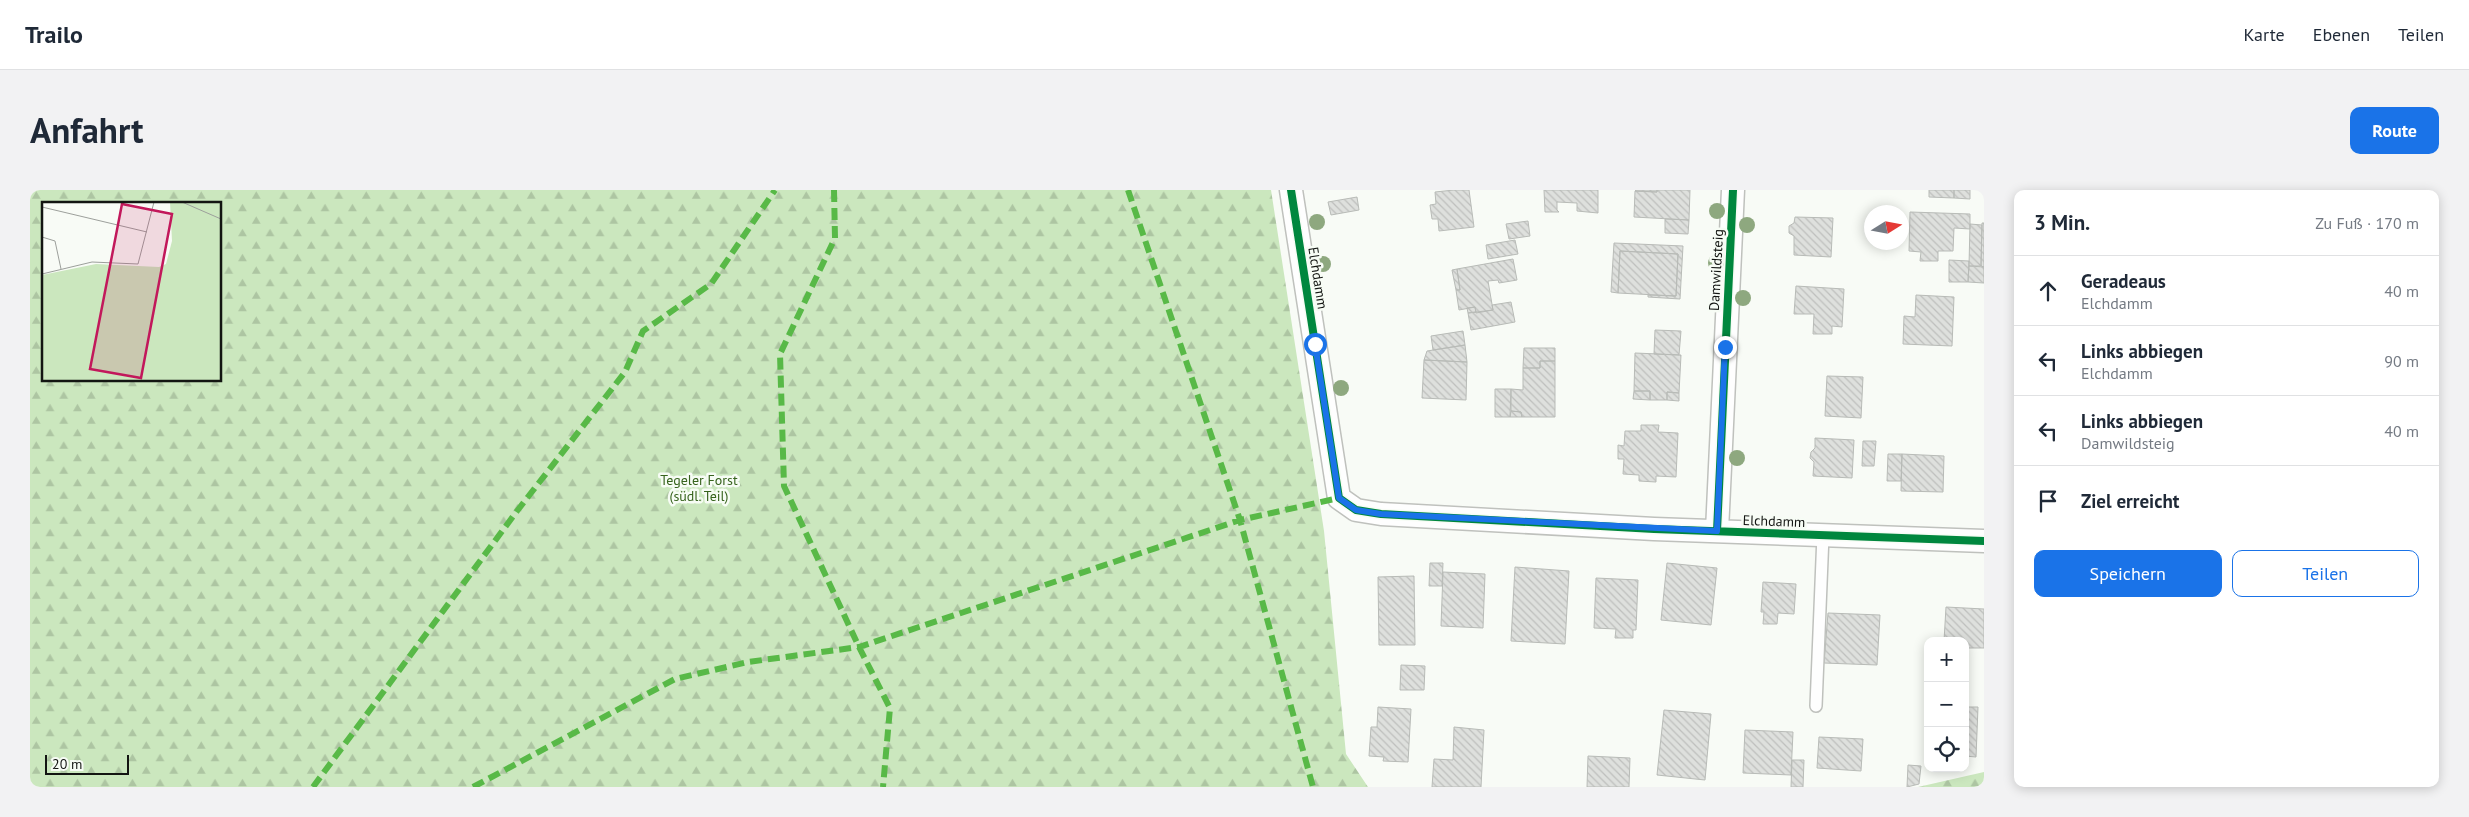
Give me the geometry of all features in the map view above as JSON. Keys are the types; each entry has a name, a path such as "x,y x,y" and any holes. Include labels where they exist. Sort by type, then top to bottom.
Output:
{"street":[{"name":"Elchdamm","path":"1292,190 1339,498 1356,510 1381,514 1717,531 1984,541"},
{"name":"Damwildsteig","path":"1717,531 1732,190"}],"lane":[{"path":"1816,706 1823,535"}],"green space":[{"name":"Tegeler Forst (südl. Teil)","path":"30,190 1271,190 1324,531 1346,754 1368,787 30,787"},
{"path":"1984,772 1984,787 1918,787"}],"building":[{"path":"1469,190 1474,227 1439,231 1438,219 1432,219 1430,205 1436,204 1435,192"},
{"path":"1544,190 1598,190 1598,213 1577,211 1577,203 1557,202 1557,210 1559,212 1545,212"},
{"path":"1657,190 1657,192 1635,191"},
{"path":"1657,190 1690,190 1689,220 1634,217 1635,191 1657,192"},
{"path":"1929,190 1954,190 1954,198 1929,197"},
{"path":"1954,190 1970,190 1970,199 1954,198"},
{"path":"1357,197 1359,210 1331,215 1328,202"},
{"path":"1910,212 1970,214 1970,229 1954,228 1953,251 1938,251 1938,261 1920,261 1921,252 1909,251"},
{"path":"1795,217 1833,218 1831,257 1794,255 1794,236 1789,233 1789,226 1794,223"},
{"path":"1665,219 1689,220 1688,234 1665,233"},
{"path":"1528,221 1530,236 1509,239 1506,224"},
{"path":"1982,223 1984,223 1984,267 1981,266"},
{"path":"1970,224 1982,225 1981,266 1969,266"},
{"path":"1515,240 1518,254 1488,259 1486,245"},
{"path":"1614,243 1683,246 1680,299 1648,297 1648,295 1676,296 1678,254 1620,251 1618,293 1611,292"},
{"path":"1620,251 1678,254 1676,296 1618,293"},
{"path":"1513,259 1517,280 1499,283 1498,280 1488,281 1493,310 1476,313 1475,307 1459,310 1456,290 1460,290 1457,269"},
{"path":"1949,260 1969,261 1968,282 1949,282"},
{"path":"1969,266 1984,267 1984,283 1968,282"},
{"path":"1457,269 1460,290 1456,290 1452,270"},
{"path":"1796,286 1844,289 1842,327 1832,326 1832,334 1813,334 1814,314 1794,314"},
{"path":"1916,295 1954,297 1952,346 1903,344 1904,316 1915,317"},
{"path":"1511,302 1515,322 1471,330 1468,313 1493,310 1492,305"},
{"path":"1475,307 1476,312 1468,313 1467,308"},
{"path":"1655,330 1681,331 1679,355 1654,354"},
{"path":"1463,331 1465,345 1433,350 1431,336"},
{"path":"1465,345 1467,362 1424,360 1427,351"},
{"path":"1524,348 1555,348 1555,361 1540,361 1540,368 1523,368"},
{"path":"1635,353 1681,355 1679,393 1667,392 1667,400 1650,400 1650,391 1634,391"},
{"path":"1424,360 1467,362 1466,400 1422,398"},
{"path":"1540,361 1555,361 1555,417 1522,417 1521,412 1511,411 1511,389 1523,390 1523,368 1540,368"},
{"path":"1827,376 1863,377 1861,418 1825,416"},
{"path":"1495,389 1511,389 1510,417 1495,417"},
{"path":"1634,391 1650,391 1650,400 1633,399"},
{"path":"1667,392 1679,393 1679,401 1667,400"},
{"path":"1511,411 1521,412 1522,417 1510,417"},
{"path":"1641,425 1659,425 1658,432 1678,433 1676,477 1656,476 1656,482 1639,481 1639,475 1623,474 1624,459 1618,459 1618,445 1624,446 1625,431 1641,431"},
{"path":"1815,438 1854,440 1852,478 1813,476 1814,462 1810,458 1811,452 1815,448"},
{"path":"1863,441 1876,441 1874,466 1862,466"},
{"path":"1888,454 1902,454 1901,481 1887,481"},
{"path":"1902,454 1944,456 1943,492 1901,491"},
{"path":"1430,563 1443,563 1442,586 1429,586"},
{"path":"1667,563 1717,568 1711,625 1661,620"},
{"path":"1515,567 1569,571 1565,644 1511,641"},
{"path":"1443,572 1485,574 1483,628 1441,626"},
{"path":"1414,576 1415,645 1379,645 1378,577"},
{"path":"1596,578 1638,580 1636,630 1633,630 1633,638 1615,638 1616,629 1594,628"},
{"path":"1763,582 1796,584 1794,614 1778,613 1777,624 1763,624 1764,612 1761,612"},
{"path":"1946,607 1984,609 1984,648 1969,648 1969,637 1944,637"},
{"path":"1828,613 1880,615 1877,665 1824,663"},
{"path":"1401,665 1425,666 1424,690 1400,690"},
{"path":"1378,707 1411,709 1408,762 1383,761 1384,757 1369,756 1371,727 1377,727"},
{"path":"1969,707 1978,707 1976,757 1969,756"},
{"path":"1664,710 1711,714 1705,780 1657,775"},
{"path":"1454,727 1484,730 1481,787 1432,787 1434,759 1453,760"},
{"path":"1745,730 1793,732 1791,775 1743,773"},
{"path":"1819,737 1863,739 1861,771 1817,768"},
{"path":"1588,756 1630,758 1629,787 1587,787"},
{"path":"1792,760 1804,760 1803,787 1791,787"},
{"path":"1908,765 1921,766 1919,784 1907,787"}],"marked path":[{"path":"313,787 517,511 625,372 643,331 711,284 775,190"},
{"path":"834,190 835,238 780,354 784,486 859,647 890,708 883,787"},
{"path":"1128,190 1240,520 1313,787"},
{"path":"473,787 675,679 748,662 859,647 1240,520 1339,498"}],"cycle path":[{"path":"1291,190 1339,498 1356,510 1381,514 1654,529 1984,541"},
{"path":"1717,531 1733,190"}],"route":[{"path":"1315,344 1339,498 1356,510 1381,514 1717,531 1725,347"}]}
